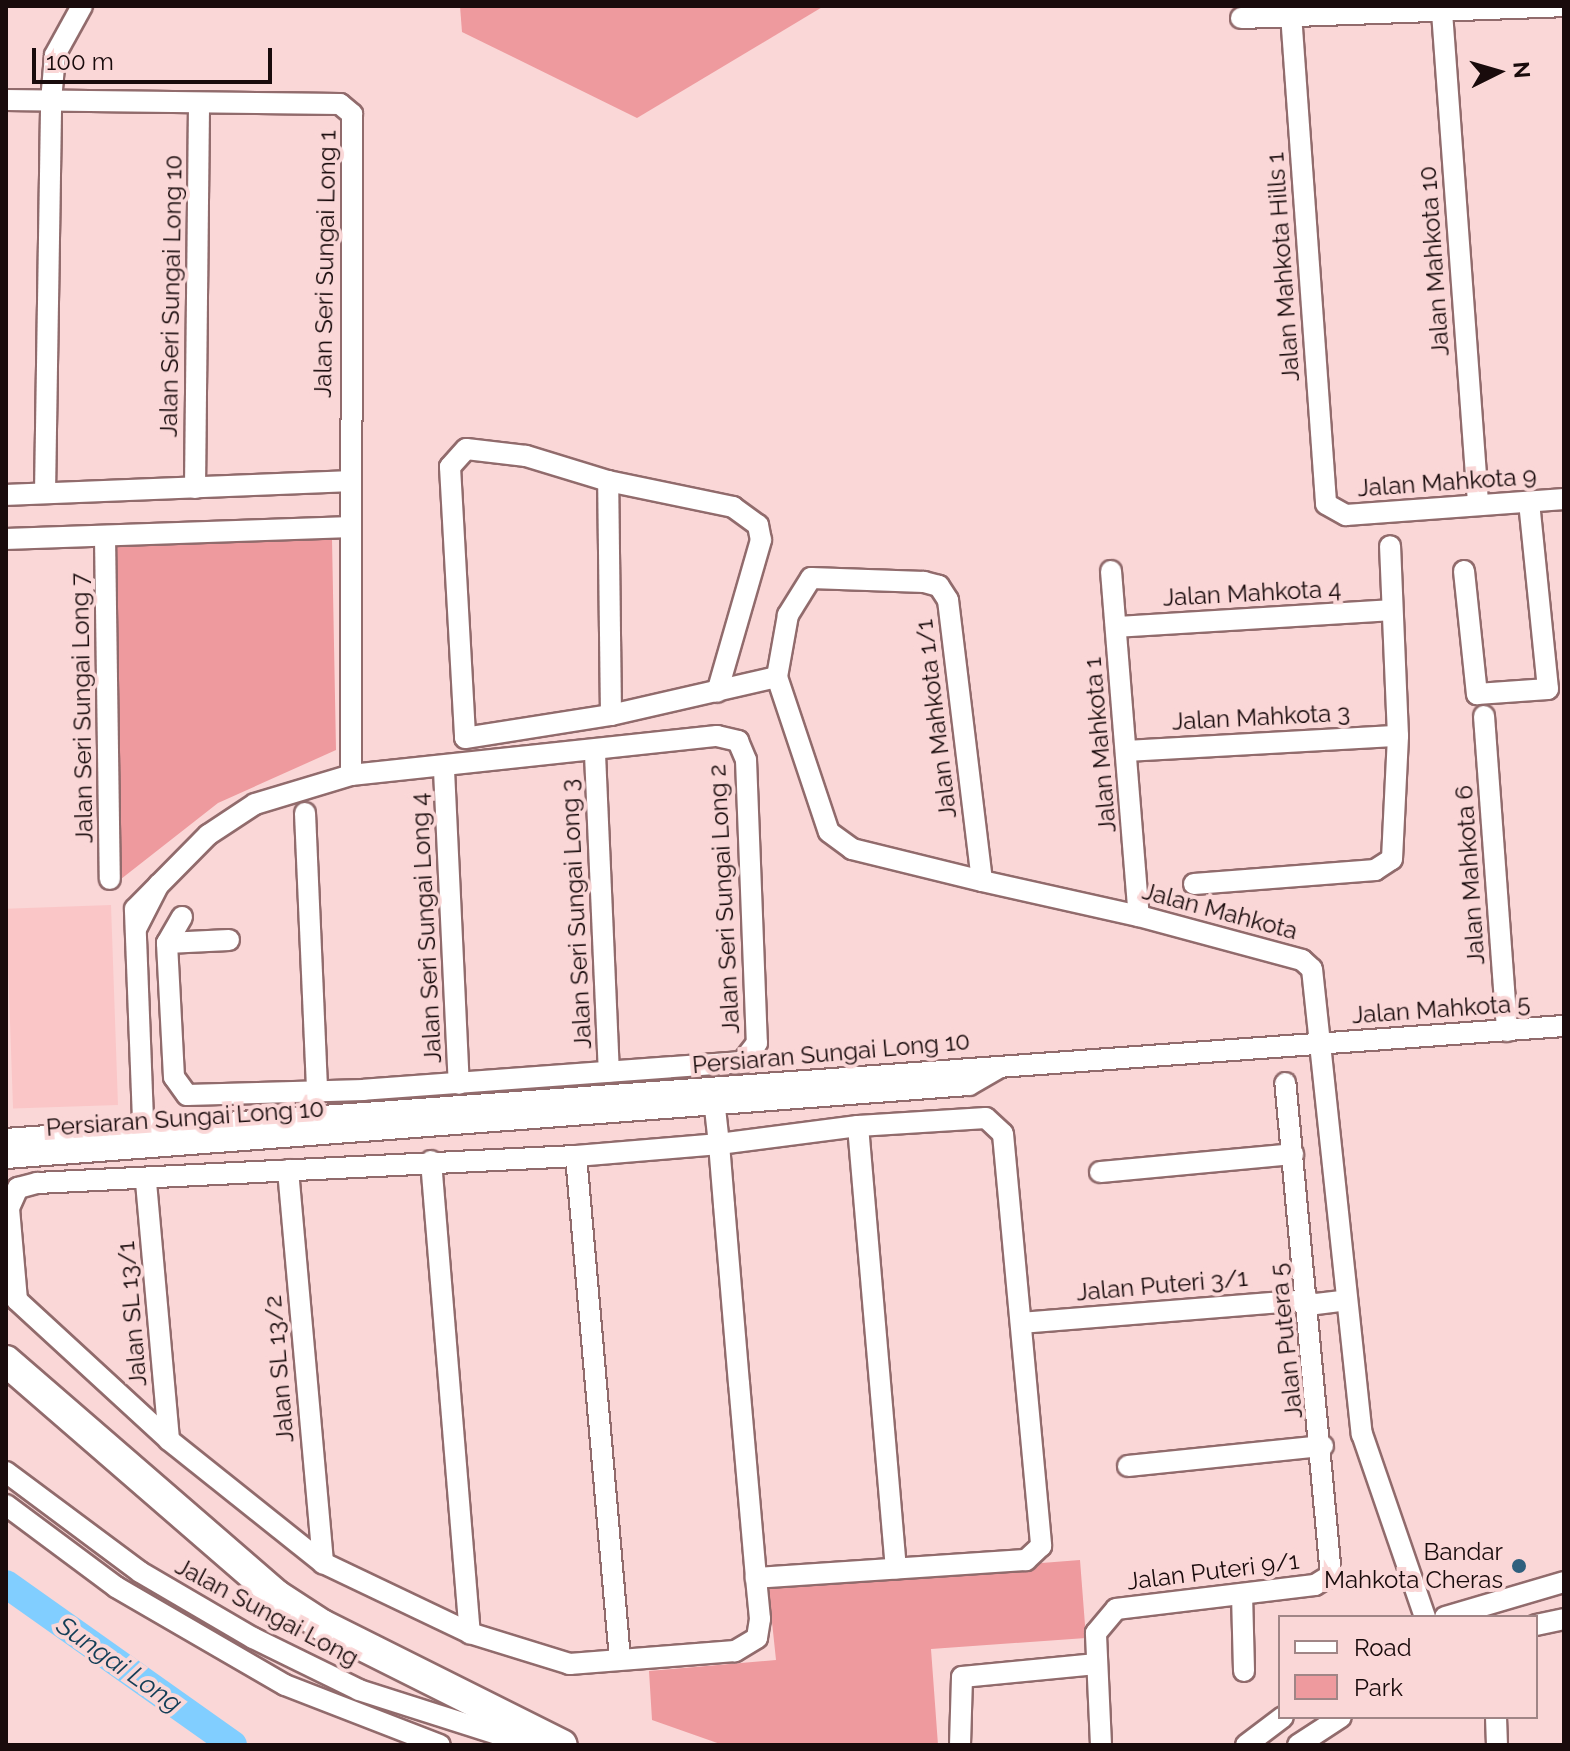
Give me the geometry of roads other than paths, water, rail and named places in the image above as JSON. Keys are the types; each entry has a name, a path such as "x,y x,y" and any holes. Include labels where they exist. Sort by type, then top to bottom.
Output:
{"highway":[{"path":"6,1361 276,1595 322,1625 562,1745"}],"street":[{"path":"45,493 51,101 55,55 82,6"},
{"path":"1241,18 1564,6"},
{"name":"Jalan Mahkota 10","path":"1442,12 1478,505"},
{"name":"Jalan Mahkota Hills 1","path":"1291,14 1326,504 1335,512"},
{"name":"Jalan Seri Sungai Long 1","path":"6,100 340,104 352,114 349,481 351,775"},
{"name":"Jalan Seri Sungai Long 10","path":"195,488 199,104"},
{"path":"717,692 761,540 758,525 733,507 608,481 491,449 466,449 450,467 462,734 611,715 717,692 777,677"},
{"path":"6,495 349,481"},
{"path":"608,481 611,715"},
{"name":"Jalan Mahkota 9","path":"1335,512 1564,499"},
{"path":"1464,571 1477,694 1548,689 1529,502"},
{"path":"6,539 349,527"},
{"name":"Jalan Seri Sungai Long 7","path":"105,536 110,879"},
{"path":"1194,884 1375,870 1392,859 1398,736 1390,546"},
{"name":"Jalan Mahkota 1","path":"1111,571 1139,916"},
{"name":"Jalan Mahkota","path":"811,578 788,615 777,677 829,832 852,849 1139,916 1302,960 1318,983 1346,1295 1362,1434 1424,1615"},
{"name":"Jalan Mahkota 1/1","path":"811,578 924,582 939,586 948,600 982,881"},
{"name":"Jalan Mahkota 4","path":"1116,627 1391,610"},
{"name":"Jalan Mahkota 6","path":"1484,716 1507,1031"},
{"name":"Jalan Seri Sungai Long 2","path":"595,754 717,736 738,741 746,760 755,1055 609,1072"},
{"name":"Jalan Mahkota 3","path":"1127,751 1398,736"},
{"path":"143,1137 131,956 137,927 159,884 208,835 255,804 351,775 444,770 595,754"},
{"name":"Jalan Seri Sungai Long 3","path":"595,754 609,1072"},
{"name":"Jalan Seri Sungai Long 4","path":"444,770 459,1084"},
{"path":"305,813 317,1090"},
{"path":"182,917 167,943 174,1077 187,1095 459,1084 609,1072"},
{"path":"167,943 229,940"},
{"name":"Jalan Mahkota 5","path":"999,1068 1564,1026"},
{"name":"Persiaran Sungai Long 10","path":"6,1139 143,1137 714,1099 999,1068"},
{"name":"Jalan Putera 5","path":"1285,1083 1334,1553 1331,1575 1315,1585"},
{"path":"714,1099 719,1144 756,1578 760,1619 750,1646 570,1664 470,1633 323,1563 169,1440 17,1300 9,1208 18,1188 431,1161 576,1156 719,1144 858,1126 986,1118 997,1124 1021,1323 1037,1554 756,1578"},
{"path":"858,1126 896,1568"},
{"name":"Persiaran Sungai Long 10","path":"6,1158 143,1137"},
{"path":"1100,1172 1293,1154"},
{"path":"576,1156 620,1659"},
{"path":"431,1161 470,1633"},
{"name":"Jalan SL 13/2","path":"288,1170 323,1563"},
{"name":"Jalan SL 13/1","path":"146,1182 169,1440"},
{"name":"Jalan Puteri 3/1","path":"1021,1323 1346,1295"},
{"path":"1128,1466 1323,1446"},
{"name":"Jalan Sungai Long","path":"6,1472 140,1572 253,1638 359,1690 531,1745"},
{"name":"Jalan Sungai Long","path":"6,1505 116,1587 285,1685 440,1745"},
{"path":"1452,1615 1564,1582"},
{"name":"Jalan Puteri 9/1","path":"1101,1745 1096,1633 1116,1609 1315,1585"},
{"path":"1242,1594 1244,1671"},
{"path":"1538,1625 1564,1619"},
{"path":"960,1745 962,1677 1096,1664"},
{"path":"1246,1745 1280,1719"},
{"path":"1298,1745 1338,1719"},
{"path":"1496,1719 1497,1745"}],"waterway":[{"name":"Sungai Long","path":"6,1584 233,1745"}],"place":[{"name":"Bandar Mahkota Cheras","path":"1519,1566"}]}
